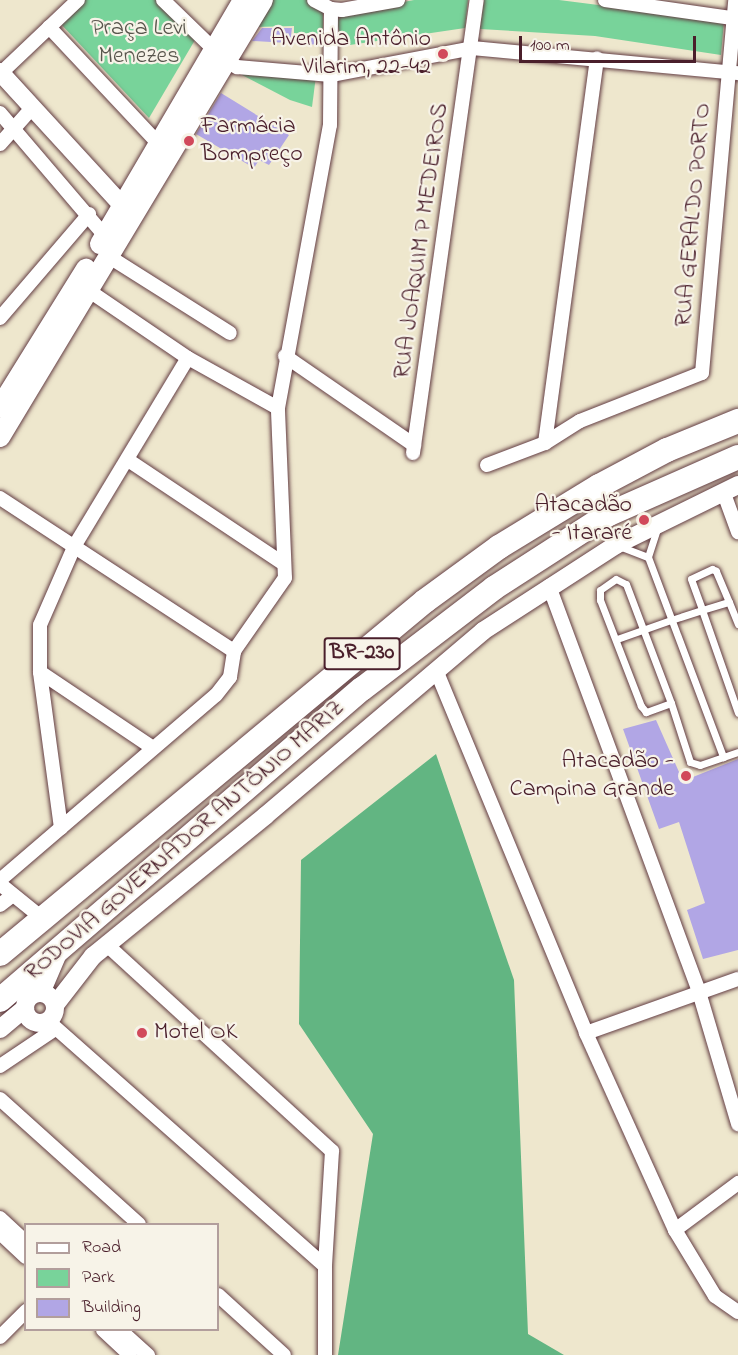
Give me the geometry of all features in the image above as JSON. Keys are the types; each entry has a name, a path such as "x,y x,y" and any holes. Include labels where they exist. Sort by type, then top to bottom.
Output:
{"highway":[{"name":"RODOVIA GOVERNADOR ANTÔNIO MARIZ","path":"0,954 425,601 499,547 599,486 667,450 738,421"},
{"name":"RODOVIA GOVERNADOR ANTÔNIO MARIZ","path":"0,1000 362,689 494,588 609,514 738,457"}],"main road":[{"path":"0,437 83,287 105,236 127,212 220,56 243,0"},
{"path":"0,408 83,287 108,256 157,142 262,0"}],"street":[{"path":"78,0 0,73 127,212"},
{"path":"163,0 220,56 237,67 331,75 472,48 597,58 733,73"},
{"path":"314,0 331,9 398,0"},
{"name":"RUA JOAQUIM P MEDEIROS","path":"285,356 413,449 472,48 477,0"},
{"path":"605,0 735,19"},
{"name":"RUA GERALDO PORTO","path":"545,443 580,421 692,379 702,373 705,362 733,73 735,0"},
{"path":"42,918 0,882 224,687 230,677 234,651 285,578 278,408 285,356 330,125 331,9"},
{"path":"49,27 157,142"},
{"path":"487,465 545,443 597,58"},
{"path":"0,144 32,108"},
{"path":"0,113 105,236"},
{"path":"0,318 88,214"},
{"path":"108,256 230,333"},
{"path":"83,287 188,358 278,408"},
{"path":"61,828 40,672 40,626 75,545 188,358"},
{"path":"128,460 285,564"},
{"path":"731,488 738,532"},
{"name":"BR-230","path":"43,1010 60,978 80,968 483,631 549,586 616,545 700,501 731,488"},
{"path":"0,498 234,651"},
{"path":"549,586 699,992 738,1124"},
{"path":"436,670 586,1033 675,1230 704,1282 715,1296 738,1312"},
{"path":"40,672 153,748"},
{"path":"0,905 13,895"},
{"path":"107,945 332,1151 325,1266 325,1355"},
{"path":"0,1066 43,1010 60,948"},
{"path":"586,1033 738,979"},
{"path":"2,1027 43,1010"},
{"path":"43,1010 325,1266"},
{"path":"0,1099 138,1223"},
{"path":"675,1230 738,1182"},
{"path":"2,1227 24,1241"},
{"path":"2,1227 24,1254"},
{"path":"219,1296 284,1355"},
{"path":"0,1337 24,1313"},
{"path":"105,1331 122,1345 148,1355"}],"lane":[{"path":"658,523 648,557 723,758"},
{"path":"616,545 648,557"},
{"path":"738,624 712,569 691,579 738,713"},
{"path":"671,703 648,711 643,709 600,600 600,591 616,579 626,584 671,703 690,762 700,765 738,752"},
{"path":"617,639 644,632 671,620 729,602"}],"green space":[{"name":"Praça Levi Menezes","path":"84,0 156,0 195,40 149,118 59,22"},
{"path":"265,0 310,0 323,11 323,35 294,33 294,26 249,27"},
{"path":"414,0 468,0 465,28 343,46 335,15"},
{"path":"484,0 559,0 724,21 721,55 595,36 480,29"},
{"path":"242,69 316,76 312,107 290,100 242,75"},
{"path":"436,754 514,980 528,1334 564,1355 338,1355 373,1134 299,1024 301,860"}],"building":[{"path":"262,28 292,28 291,36 322,37 322,45 252,41"},
{"path":"221,93 289,135 269,165 259,160 254,168 196,134"},
{"path":"656,720 683,781 738,759 738,950 703,959 687,910 705,903 679,822 659,829 623,729"}],"place":[{"name":"Avenida Antônio Vilarim, 22-42","path":"443,54"},
{"name":"Farmácia Bompreço","path":"189,141"},
{"name":"Atacadão - Itararé","path":"644,520"},
{"name":"Atacadão - Campina Grande","path":"686,776"},
{"name":"Motel OK","path":"142,1033"}]}
